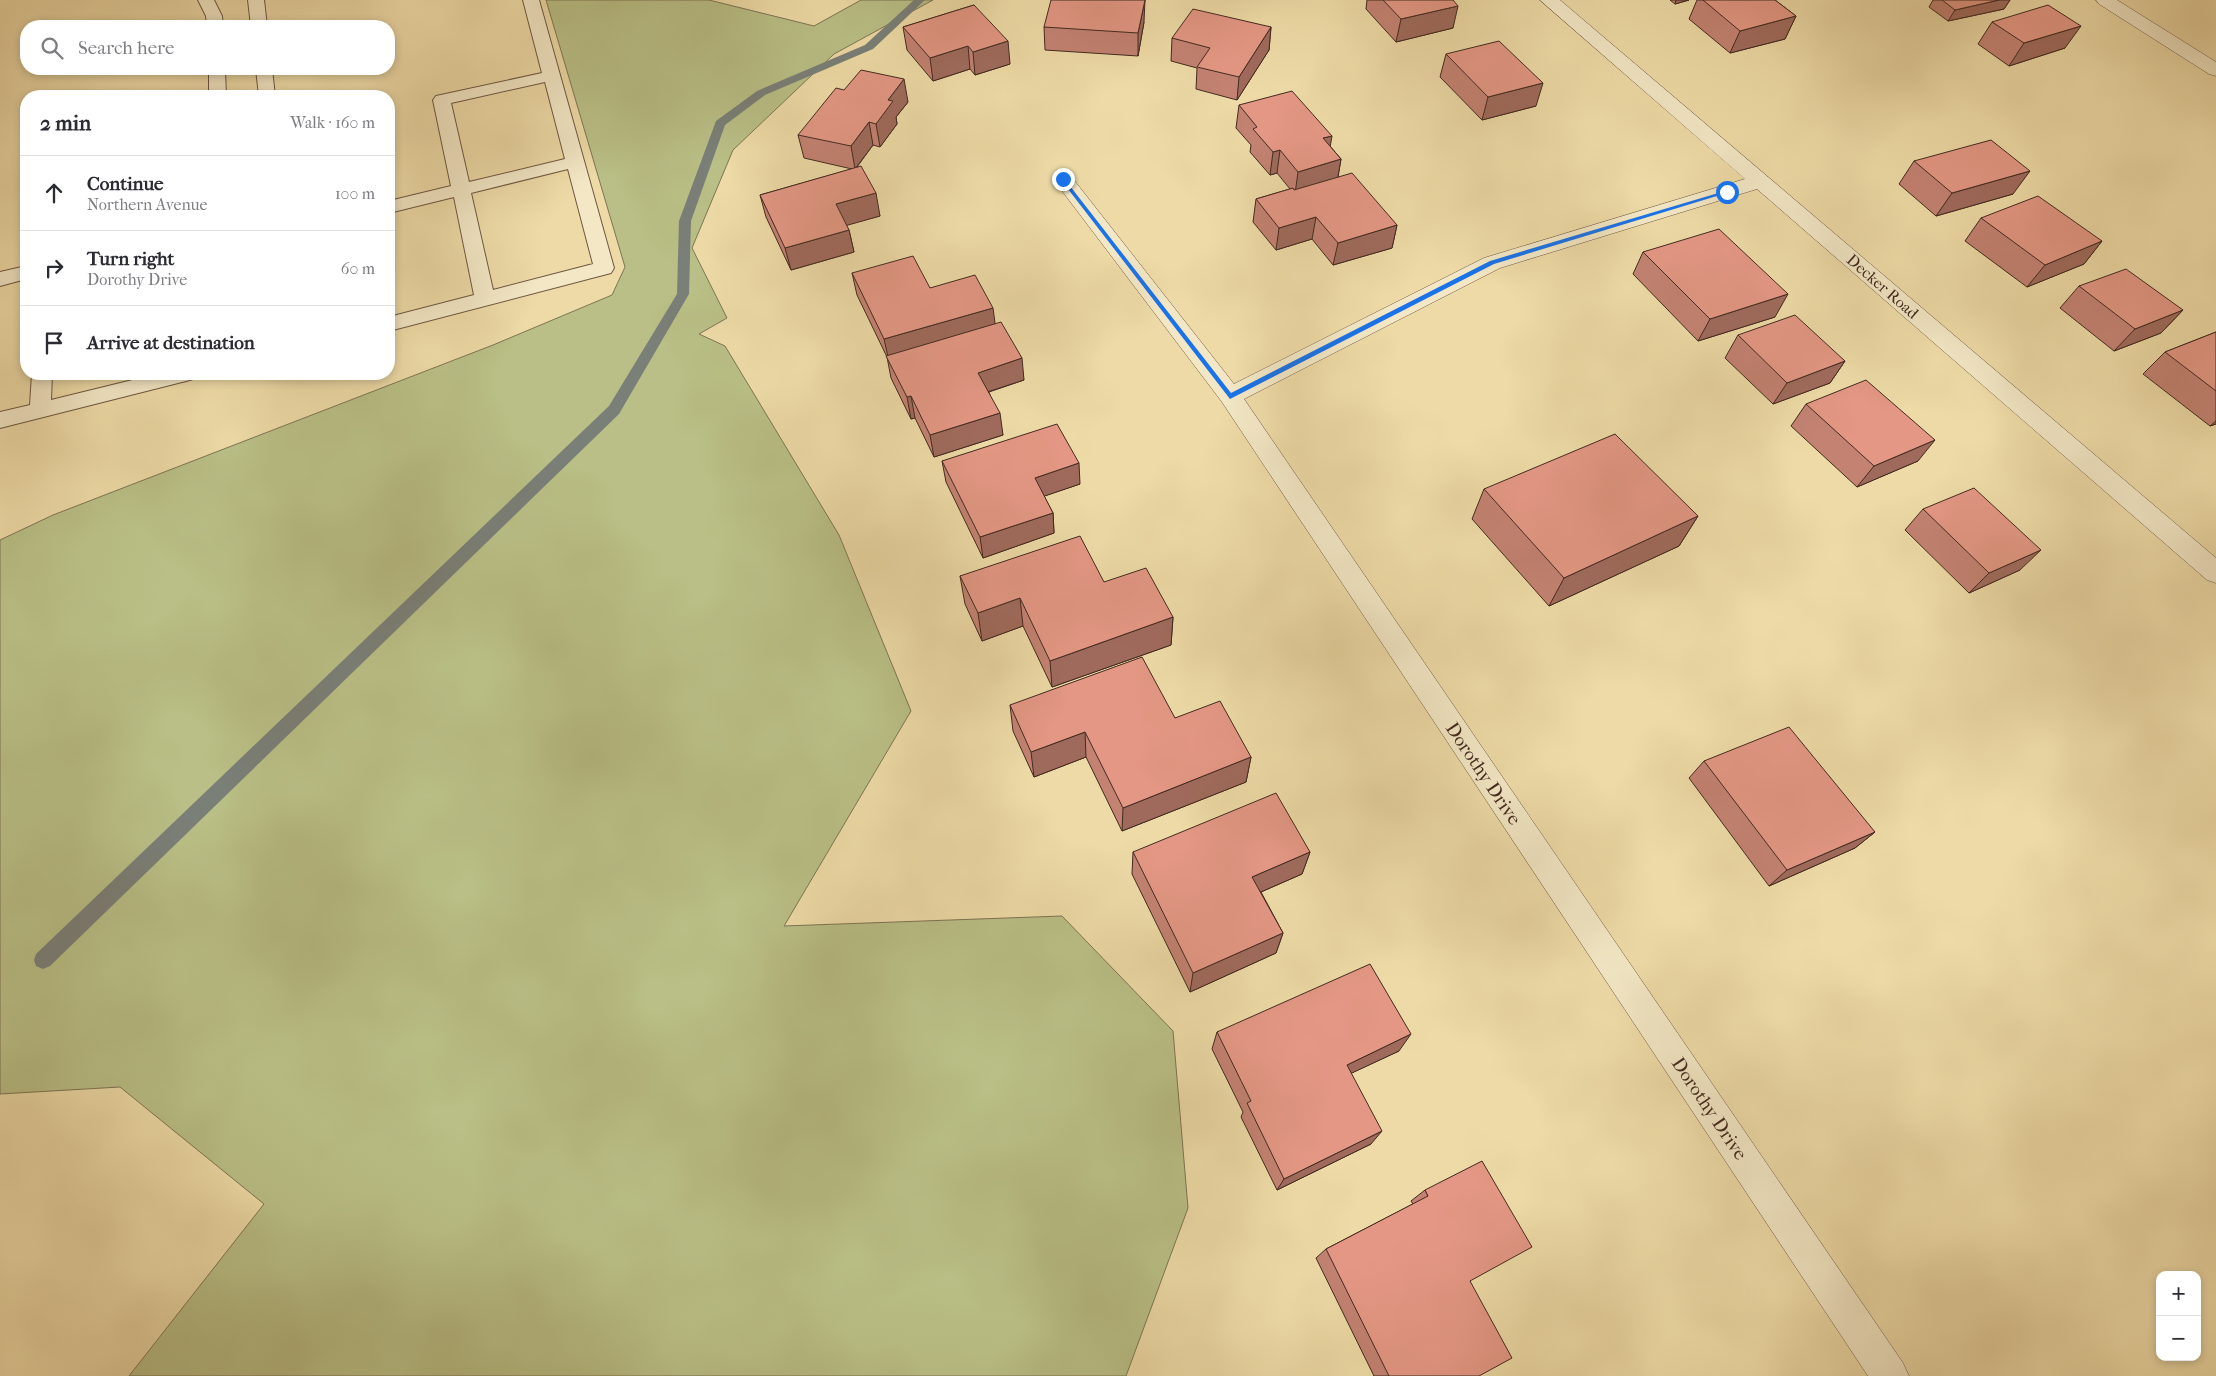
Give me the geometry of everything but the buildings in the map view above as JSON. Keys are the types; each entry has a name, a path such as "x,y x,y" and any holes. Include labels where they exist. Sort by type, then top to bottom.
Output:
{"street":[{"name":"Decker Road","path":"1549,0 1762,181 2216,574"},
{"path":"2105,0 2216,70"},
{"name":"Dorothy Drive","path":"1063,179 1230,396 1890,1376"},
{"path":"1230,396 1492,263 1762,181"}],"lane":[{"path":"206,0 214,20"},
{"path":"256,0 258,20"},
{"path":"395,322 604,268 530,0"},
{"path":"217,75 218,90"},
{"path":"264,75 266,90"},
{"path":"485,299 442,100 551,76"},
{"path":"395,206 575,162"},
{"path":"0,279 20,274"},
{"path":"40,410 42,380"},
{"path":"0,420 162,380"}],"green space":[{"path":"546,0 709,0 814,26 861,0 933,0 834,54 733,150 692,248 727,318 699,334 725,346 839,535 911,711 784,926 1062,916 1173,1031 1188,1208 1126,1376 129,1376 264,1204 120,1087 0,1094 0,540 53,515 493,345 612,295 625,267"}],"waterway":[{"path":"43,960 614,410 683,294 685,221 720,123 761,93 869,47 920,0"}],"route":[{"path":"1063,179 1230,396 1492,263 1727,192"}]}
